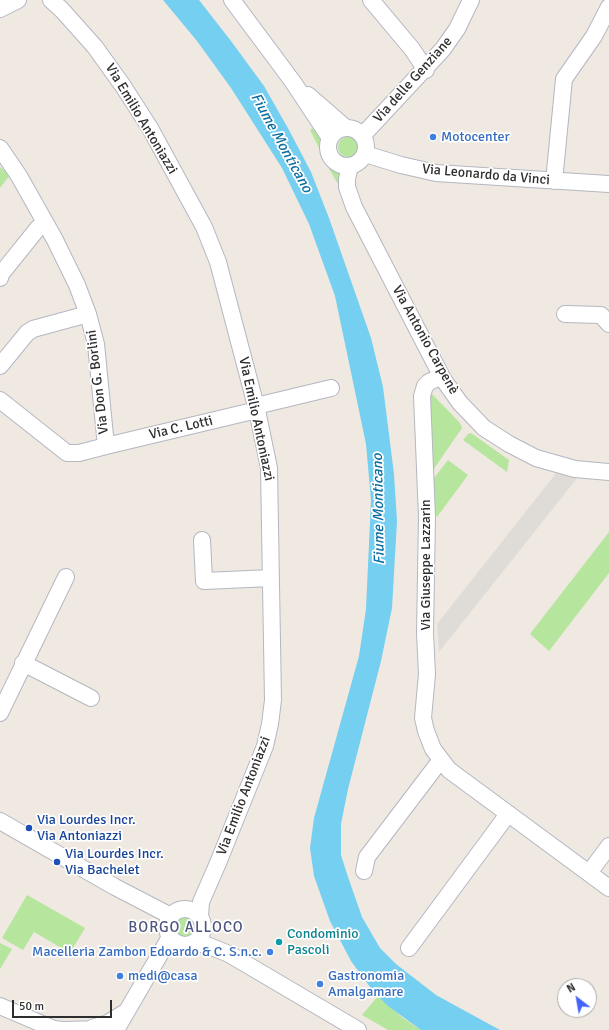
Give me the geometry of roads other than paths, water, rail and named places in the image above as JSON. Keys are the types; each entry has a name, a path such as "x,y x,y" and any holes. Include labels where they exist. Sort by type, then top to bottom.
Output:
{"street":[{"path":"0,9 18,0"},
{"name":"Via Emilio Antoniazzi","path":"51,0 95,47 123,86 150,128 204,227 218,262 257,408 271,481 273,700 270,724 265,746 199,914"},
{"path":"232,0 293,82 330,138"},
{"path":"371,0 412,49 426,70"},
{"name":"Via delle Genziane","path":"362,136 426,70 457,29 471,0"},
{"path":"554,181 564,80 601,25 609,7"},
{"path":"293,82 346,128 358,132 362,136 366,148 365,154 356,164 350,166 344,166 333,161 328,150 330,138 340,130 346,128"},
{"name":"Via Don G. Borlini","path":"0,149 45,223 65,260 88,314 96,344 106,446 79,453 67,453 0,400"},
{"name":"Via Leonardo da Vinci","path":"365,154 401,165 436,173 609,184"},
{"name":"Via Antonio Carpenè","path":"350,166 347,179 349,196 443,379 460,403 484,428 509,444 552,463 584,471 609,472"},
{"path":"0,278 1,274 38,228 45,223"},
{"name":"Via Don G. Borlini","path":"0,366 27,333 33,329 88,314"},
{"path":"566,314 601,315 609,324"},
{"name":"Via Giuseppe Lazzarin","path":"443,379 438,378 429,382 422,396 427,517 425,633 427,674 423,718 429,740 440,761 457,776 609,888"},
{"name":"Via C. Lotti","path":"106,446 331,388"},
{"path":"202,540 204,581 271,578"},
{"path":"0,713 66,577"},
{"path":"23,663 91,698"},
{"path":"364,871 367,857 440,761"},
{"path":"409,948 508,814"},
{"path":"0,821 115,887 171,929 179,944 204,944 218,949 358,1030"},
{"path":"589,873 609,846"},
{"path":"116,1030 156,963 180,909 199,914 218,949"},
{"path":"190,944 199,938 199,914"},
{"path":"0,1006 54,1029 64,1030 98,1029 129,1009"}],"water":[{"name":"Fiume Monticano","path":"163,0 199,0 264,86 311,172 329,218 371,338 383,387 394,474 397,521 392,608 381,661 348,789 341,824 341,855 348,877 362,917 380,948 396,964 436,995 500,1030 421,1030 388,1006 373,991 351,961 330,921 314,876 310,848 314,818 359,656 366,609 371,500 366,444 335,296 309,224 282,168 231,88 197,41"}],"place":[{"name":"Motocenter","path":"433,137"},
{"name":"Via Lourdes Incr. Via Antoniazzi","path":"29,828"},
{"name":"Via Lourdes Incr. Via Bachelet","path":"57,862"},
{"name":"Condominio Pascoli","path":"279,942"},
{"name":"Macelleria Zambon Edoardo & C. S.n.c.","path":"270,952"},
{"name":"medi@casa","path":"120,976"},
{"name":"Gastronomia Amalgamare","path":"320,984"}],"district":[{"name":"BORGO ALLOCO","path":"186,928"}]}
